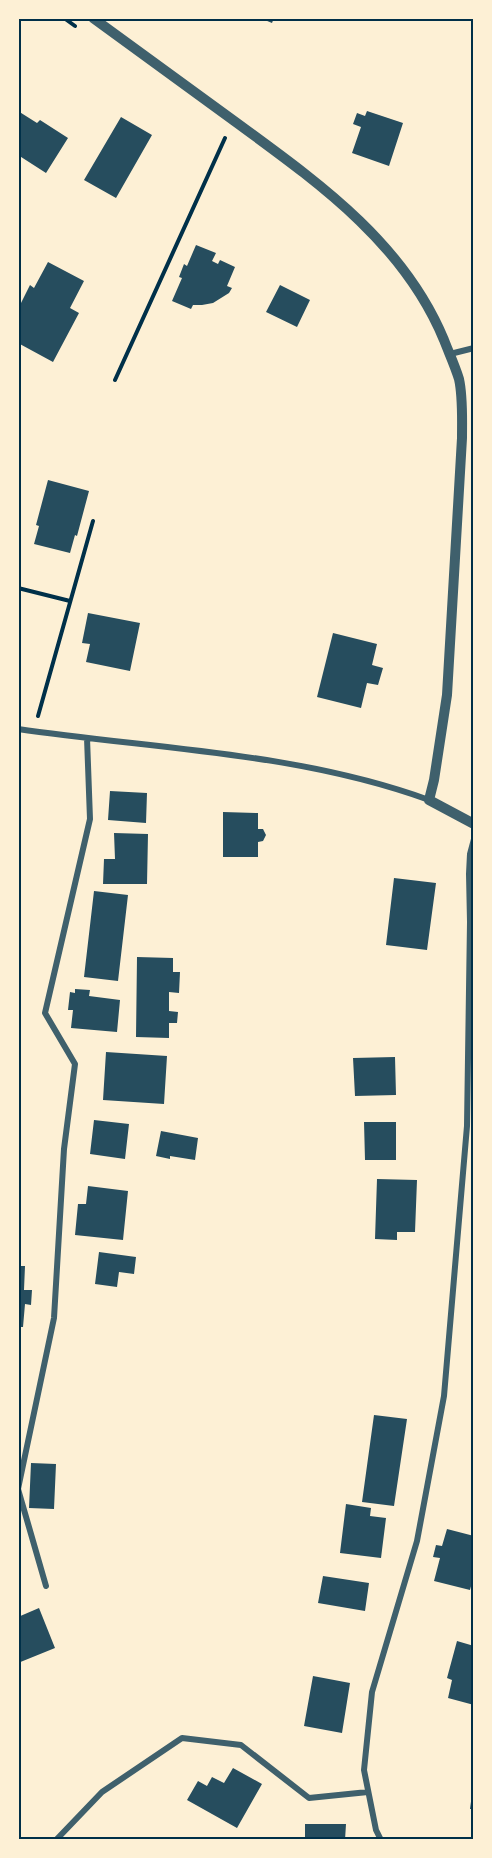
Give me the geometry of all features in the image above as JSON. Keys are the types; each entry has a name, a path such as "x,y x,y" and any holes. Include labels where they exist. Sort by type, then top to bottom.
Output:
{"street":[{"path":"93,18 290,161 339,202 385,245 417,288 436,320 459,379 462,438 447,695 435,780 429,800"},
{"path":"450,354 474,348"},
{"path":"18,729 309,767 398,789 429,800 474,824"},
{"path":"46,1587 18,1489 54,1318 64,1149 75,1064 45,1013 90,819 87,738"},
{"path":"381,1840 376,1830 364,1770 372,1692 417,1541 444,1396 467,1126 469,874 470,854 474,839"},
{"path":"56,1840 102,1792 182,1738 241,1745 309,1798 368,1792"}],"path":[{"path":"64,18 83,32"},
{"path":"115,381 226,137 232,141"},
{"path":"34,731 93,521"},
{"path":"18,588 70,601"}],"building":[{"path":"260,18 274,18 272,23"},
{"path":"18,111 37,123 40,120 68,138 46,173 18,155"},
{"path":"367,111 403,123 389,166 352,153 361,127 353,124 357,113 365,116"},
{"path":"121,117 152,135 116,198 84,180"},
{"path":"196,245 216,253 212,261 218,264 220,260 235,267 227,286 232,288 229,293 213,303 193,305 191,309 172,301 182,278 179,277 184,264 187,266"},
{"path":"48,262 84,281 70,308 79,313 53,362 18,343 18,309 30,285 34,288"},
{"path":"280,285 310,300 297,327 266,312"},
{"path":"48,480 89,491 70,553 34,544 39,526 36,525"},
{"path":"88,613 140,623 130,671 86,662 90,644 82,643"},
{"path":"333,633 377,644 372,665 383,668 378,685 367,683 361,708 317,697"},
{"path":"110,791 147,793 146,823 108,820"},
{"path":"223,812 258,813 258,829 263,829 266,835 263,841 258,842 258,857 223,857"},
{"path":"114,833 148,834 147,884 103,884 104,859 115,859"},
{"path":"394,878 436,883 427,950 386,945"},
{"path":"94,891 128,895 118,981 84,977"},
{"path":"137,957 173,958 173,972 180,972 179,993 169,992 169,1011 178,1012 177,1023 169,1023 169,1038 136,1037"},
{"path":"75,989 90,990 89,996 120,1000 117,1032 71,1028 73,1010 68,1010 70,992 75,993"},
{"path":"106,1052 167,1056 164,1104 103,1100"},
{"path":"395,1057 396,1095 355,1096 353,1058"},
{"path":"94,1120 129,1124 125,1159 90,1154"},
{"path":"364,1122 396,1122 396,1160 365,1160"},
{"path":"161,1131 198,1138 195,1160 156,1156"},
{"path":"377,1179 417,1180 415,1232 397,1232 397,1240 375,1239"},
{"path":"88,1186 128,1191 123,1240 75,1235 78,1204 86,1204"},
{"path":"99,1252 136,1257 134,1274 119,1272 117,1287 95,1284"},
{"path":"18,1266 25,1266 24,1290 32,1290 31,1305 25,1304 23,1327 18,1327"},
{"path":"374,1415 407,1419 394,1506 362,1502"},
{"path":"31,1463 56,1464 54,1509 29,1508"},
{"path":"346,1504 371,1508 370,1516 386,1518 381,1558 340,1553"},
{"path":"447,1529 474,1536 474,1575 470,1590 434,1581 440,1558 433,1557 436,1545 442,1546"},
{"path":"323,1576 369,1583 365,1611 318,1603"},
{"path":"39,1608 55,1648 18,1663 18,1617"},
{"path":"457,1641 474,1646 474,1705 448,1698 452,1680 447,1678"},
{"path":"313,1676 350,1683 342,1733 304,1726"},
{"path":"233,1768 262,1784 237,1828 187,1800 198,1781 207,1786 212,1777 224,1783"},
{"path":"473,1787 474,1809 470,1809"},
{"path":"305,1824 346,1824 345,1840 305,1840"}]}
